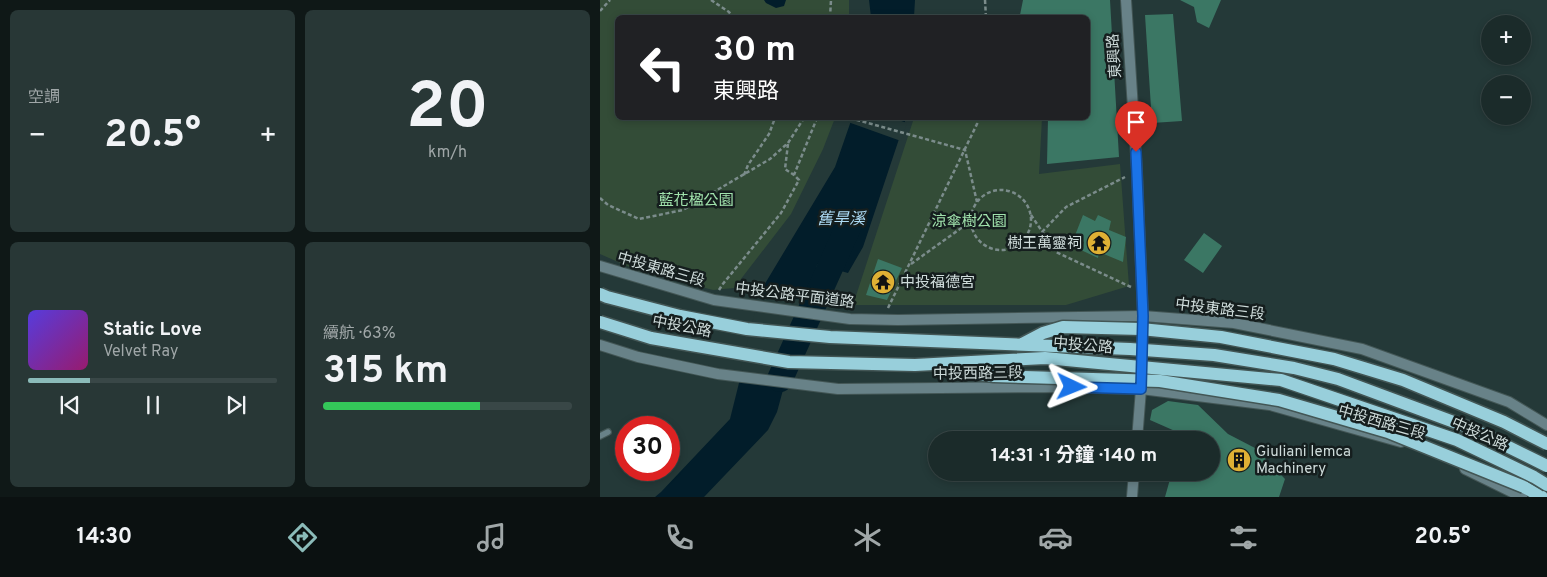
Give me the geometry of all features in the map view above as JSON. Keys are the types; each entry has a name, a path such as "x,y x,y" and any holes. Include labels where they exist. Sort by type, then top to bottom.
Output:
{"main road":[{"name":"中投公路","path":"600,294 680,316 748,328 830,337 1130,349 1214,355 1294,368 1338,379 1470,428 1547,466"},
{"name":"中投公路","path":"600,322 651,338 788,362 915,365 1045,358 1281,380 1457,440 1534,476 1547,485"},
{"path":"1021,344 1043,333 1063,327 1142,329 1221,337 1334,359 1404,380 1504,422 1547,444"},
{"path":"915,365 994,376 1160,381 1278,400 1388,432 1523,492 1542,497"}],"street":[{"name":"東興路","path":"1126,0 1137,172 1143,316 1138,431"},
{"name":"中投東路三段","path":"600,266 714,300"},
{"name":"中投公路平面道路","path":"714,300 850,319 872,319"},
{"name":"中投東路三段","path":"872,319 1143,316 1234,322 1362,349 1509,402 1547,425"},
{"name":"中投西路三段","path":"600,345 638,358 718,374 838,389 1054,387 1141,389 1270,405 1425,449 1523,492"},
{"path":"1132,497 1133,481"}],"lane":[{"path":"600,436 608,432"}],"path":[{"path":"600,11 610,0"},
{"path":"711,0 731,15"},
{"path":"830,15 831,0"},
{"path":"986,0 986,15"},
{"path":"744,176 748,165 769,134 774,120"},
{"path":"600,198 608,205 639,219 683,210 744,176 770,159 788,143 803,120"},
{"path":"794,175 816,120"},
{"path":"857,120 964,150"},
{"path":"891,302 978,120"},
{"path":"722,285 781,213 800,180 785,169 788,143"},
{"path":"964,150 977,202"},
{"path":"1042,232 1066,207 1137,172"},
{"path":"993,191 1013,192 1021,197 1027,205 1030,214 1031,224 1028,233 1015,247 1006,250 995,250 986,246 978,240 973,231 972,211 984,195 993,191"},
{"path":"1030,214 1056,252 1141,290"},
{"path":"909,266 971,221"}],"green space":[{"name":"藍花楹公園","path":"600,0 849,0 849,15 615,15 615,120 834,120 823,149 791,214 734,288 713,290 634,269 600,254"},
{"name":"涼傘樹公園","path":"913,120 1042,120 1039,174 1120,164 1129,286 1066,305 853,305"}],"water":[{"path":"764,0 786,0 784,6 776,8"},
{"path":"869,0 915,0 914,15 871,15"},
{"name":"舊旱溪","path":"851,120 905,120 863,247 848,273 841,271 846,259 831,248 817,265 777,412 768,430 704,497 655,497 671,481 680,481 680,472 730,419 763,287 835,167"}],"pier":[{"path":"848,120 899,120 907,123 901,141 848,122"},
{"path":"759,296 810,300 787,386 738,379"}],"building":[{"path":"1023,0 1110,0 1119,157 1047,164 1048,120 1090,120 1090,15 1020,15"},
{"path":"1180,0 1221,0 1209,28 1197,22 1194,7"},
{"path":"1173,14 1182,121 1152,123 1145,15"},
{"path":"1083,215 1095,221 1098,215 1111,221 1109,230 1126,237 1123,262 1099,252 1098,258 1081,250 1084,242 1074,238"},
{"path":"1204,233 1222,246 1203,273 1184,260"},
{"name":"中投福德宮","path":"878,259 902,268 887,300 866,295"},
{"name":"Giuliani Iemca Machinery","path":"1168,401 1198,405 1228,434 1255,448 1285,479 1279,497 1165,497 1169,481 1220,481 1220,431 1175,431 1150,420 1152,410"}],"waterway":[{"name":"舊旱溪","path":"780,379 851,221"}],"place":[{"name":"樹王萬靈祠","path":"1099,243"},
{"name":"中投福德宮","path":"883,282"},
{"name":"Giuliani Iemca Machinery","path":"1239,460"}],"route":[{"path":"1072,387 1141,389 1143,316 1136,152"}]}
